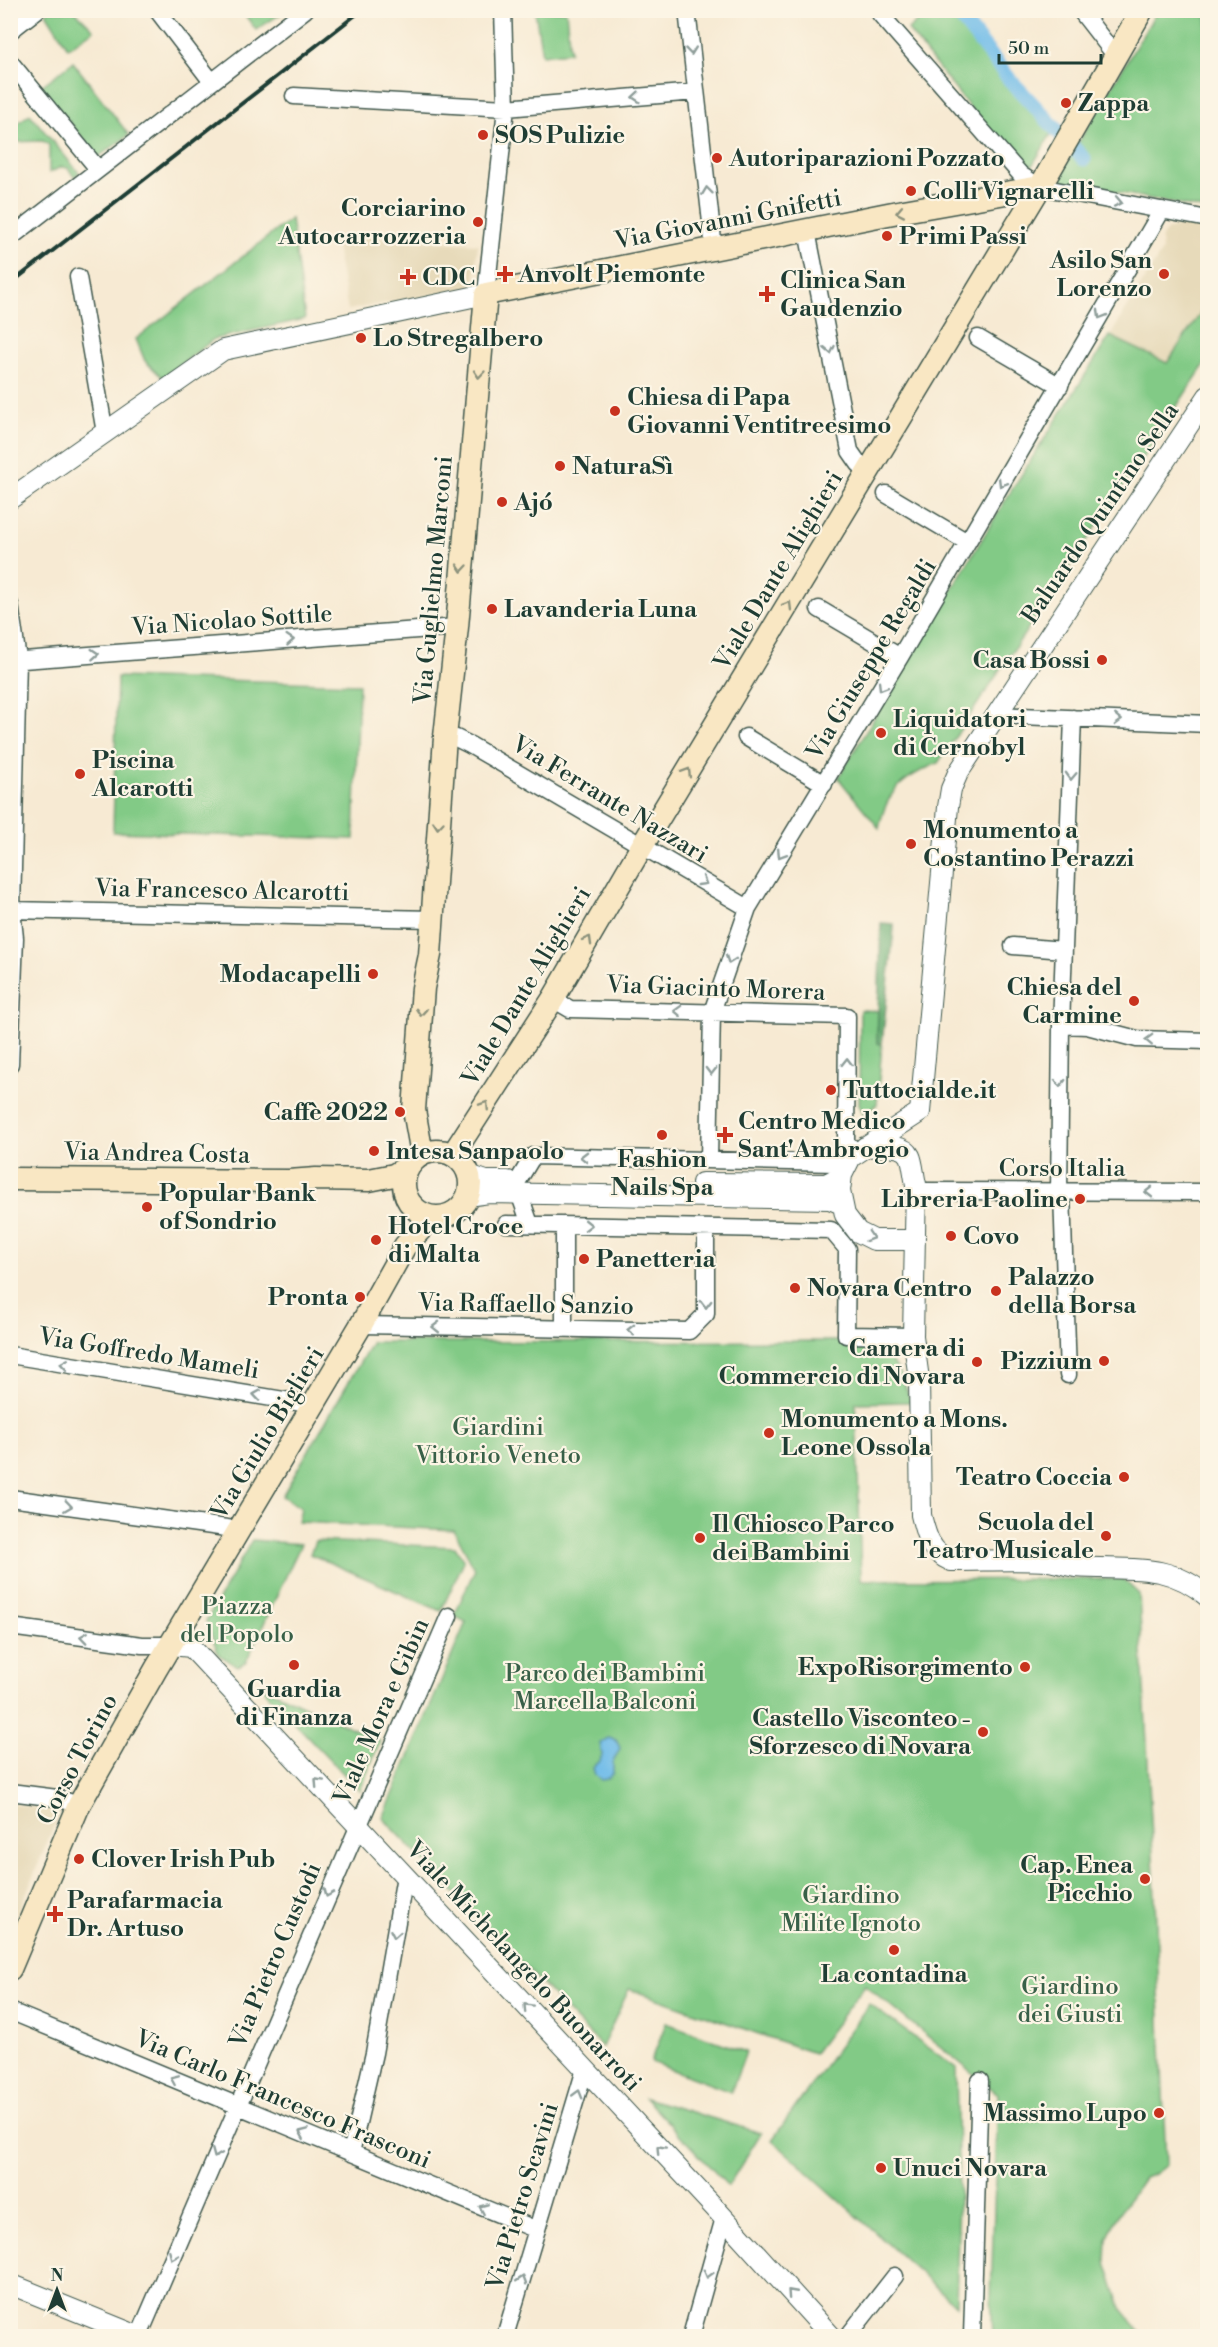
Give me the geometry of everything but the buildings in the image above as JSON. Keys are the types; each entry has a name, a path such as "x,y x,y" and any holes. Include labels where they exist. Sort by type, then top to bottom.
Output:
{"main road":[{"name":"Viale Dante Alighieri","path":"453,1154 553,999 642,846 1040,188 1142,10"},
{"name":"Via Giovanni Gnifetti","path":"486,294 1040,188"},
{"name":"Via Guglielmo Marconi","path":"416,1159 414,1110 423,988 430,955 445,737 457,627 486,294"},
{"path":"438,1150 453,1154 465,1165 469,1185 463,1205 445,1216 432,1216 416,1209 408,1199 405,1176 416,1159 438,1150"},
{"name":"Via Andrea Costa","path":"15,1177 369,1180 394,1174 416,1159"},
{"name":"Via Andrea Costa","path":"289,1181 316,1191 408,1199"},
{"name":"Via Giulio Biglieri","path":"405,1246 408,1199"},
{"name":"Via Giulio Biglieri","path":"171,1645 362,1326 405,1246 432,1216"},
{"name":"Corso Torino","path":"10,1970 18,1934 79,1805 171,1645"}],"street":[{"path":"10,30 37,10"},
{"path":"157,10 212,82"},
{"path":"10,238 305,10"},
{"name":"Via Guglielmo Marconi","path":"486,294 506,108 503,10"},
{"path":"687,10 714,249"},
{"path":"1080,10 1115,55"},
{"path":"880,14 1021,175 1040,188 1208,219"},
{"path":"10,62 98,170"},
{"path":"294,96 506,108 695,92"},
{"name":"Via Giuseppe Regaldi","path":"709,1160 712,1012 748,908 900,657 1162,210"},
{"path":"807,231 850,451 859,464 869,471"},
{"path":"78,278 105,433"},
{"name":"Via Giovanni Gnifetti","path":"10,499 223,350 486,294"},
{"path":"978,338 1060,386"},
{"name":"Baluardo Quintino Sella","path":"861,1150 920,1112 948,807 951,789 958,773 1208,396"},
{"path":"886,494 967,542"},
{"path":"10,604 14,660 11,910 15,938 10,1064"},
{"path":"819,609 900,657"},
{"name":"Via Nicolao Sottile","path":"14,660 457,627"},
{"path":"997,715 1208,724"},
{"path":"1068,1375 1061,1192 1061,1025 1073,718"},
{"name":"Via Ferrante Nazzari","path":"445,737 456,738 470,744 748,908"},
{"path":"746,737 824,784"},
{"name":"Via Francesco Alcarotti","path":"11,910 433,919"},
{"path":"1013,946 1064,950"},
{"name":"Via Giacinto Morera","path":"553,999 570,1008 847,1016 846,1142 861,1150"},
{"path":"1061,1025 1087,1026 1137,1039 1208,1041"},
{"path":"530,1224 519,1187 533,1156 835,1163 861,1150 898,1147 907,1152 911,1158 916,1191 912,1336 920,1379 921,1515 932,1548 941,1557 951,1561 1050,1561 1075,1567 1138,1567 1170,1574 1197,1587 1208,1597"},
{"path":"519,1187 826,1184 842,1176 861,1150"},
{"path":"842,1176 842,1204 845,1215 858,1232 874,1240 915,1240"},
{"path":"469,1185 486,1181 519,1187 830,1199 842,1204"},
{"name":"Corso Italia","path":"916,1191 1208,1192"},
{"path":"506,1224 706,1228 834,1234 847,1250 846,1335 912,1336"},
{"path":"564,1225 564,1329"},
{"name":"Via Raffaello Sanzio","path":"362,1326 689,1331 706,1314 706,1228"},
{"name":"Via Goffredo Mameli","path":"10,1355 314,1406"},
{"path":"10,1498 241,1530"},
{"name":"Viale Mora e Gibin","path":"358,1825 449,1616"},
{"path":"10,1627 142,1646 171,1645"},
{"name":"Viale Michelangelo Buonarroti","path":"171,1645 190,1647 724,2218 831,2337"},
{"path":"10,1792 57,1798 79,1805"},
{"name":"Via Pietro Custodi","path":"138,2337 358,1825"},
{"path":"351,2153 374,2053 405,1876"},
{"name":"Via Carlo Francesco Frasconi","path":"10,2011 537,2230"},
{"name":"Via Pietro Scavini","path":"505,2337 585,2069"},
{"path":"972,2337 980,2080"},
{"path":"691,2337 724,2218"},
{"path":"848,2337 895,2276"},
{"path":"10,2284 138,2337"}],"shaded area":[{"path":"1184,224 1207,233 1207,304 1167,363 1110,336 1162,251 1161,240 1164,234 1169,229"},
{"name":"CDC","path":"334,236 478,244 474,283 470,287 348,310"},
{"path":"10,1804 60,1811 14,1923 10,1923"}],"green space":[{"path":"75,11 94,30 68,48 46,13"},
{"path":"242,11 285,11 256,30"},
{"path":"535,11 566,11 570,52 542,55"},
{"path":"928,11 946,11 1054,129 1032,166 1021,172 908,30"},
{"path":"1157,11 1176,11 1207,16 1207,210 1056,180"},
{"path":"73,62 129,135 98,157 40,87"},
{"path":"30,114 79,173 74,177 68,168 61,167 49,173 49,145 43,141 11,142 11,128"},
{"path":"291,219 305,319 214,339 163,378 145,361 136,339"},
{"path":"1207,304 1207,361 938,763 915,774 898,786 882,815 879,828 838,778 1008,496 1110,336 1167,363"},
{"path":"117,677 359,684 354,839 113,832"},
{"path":"881,923 894,924 882,1044 877,1043"},
{"path":"860,1010 878,1011 877,1043 882,1044 877,1104 867,1115 864,1115 859,1104"},
{"path":"840,1341 870,1348 888,1358 900,1374 911,1402 856,1403 861,1580 1123,1579 1139,1594 1166,2165 1153,2175 1144,2178 1119,2214 1107,2239 1106,2262 1121,2308 1144,2336 993,2336 991,2296 998,2094 865,1985 814,2053 629,1989 602,2047 383,1818 466,1622 454,1616 475,1569 454,1530 298,1522 301,1508 282,1496 372,1342"},
{"name":"Piazza del Popolo","path":"252,1540 301,1544 246,1662 238,1666 219,1655 206,1621"},
{"path":"315,1541 455,1547 464,1561 441,1611 310,1554"},
{"path":"264,1687 380,1741 360,1791 265,1692"},
{"name":"Unuci Novara","path":"869,2004 956,2068 959,2196 956,2305 772,2140"},
{"path":"666,2023 746,2052 731,2092 651,2062"},
{"path":"645,2098 761,2133 728,2186"}],"water":[{"path":"608,1738 616,1740 620,1748 613,1762 613,1773 607,1779 601,1780 595,1775 593,1768 602,1755 600,1743"}],"waterway":[{"path":"955,10 1010,80 1084,159"}],"railway":[{"path":"10,284 362,10"}],"place":[{"name":"Zappa","path":"1066,103"},
{"name":"SOS Pulizie","path":"483,135"},
{"name":"Autoriparazioni Pozzato","path":"717,158"},
{"name":"Colli Vignarelli","path":"911,191"},
{"name":"Corciarino Autocarrozzeria","path":"478,222"},
{"name":"Primi Passi","path":"887,236"},
{"name":"Anvolt Piemonte","path":"505,274"},
{"name":"Asilo San Lorenzo","path":"1164,274"},
{"name":"CDC","path":"408,277"},
{"name":"Clinica San Gaudenzio","path":"767,294"},
{"name":"Lo Stregalbero","path":"361,338"},
{"name":"Chiesa di Papa Giovanni Ventitreesimo","path":"615,411"},
{"name":"NaturaSì","path":"560,466"},
{"name":"Ajó","path":"502,502"},
{"name":"Lavanderia Luna","path":"492,609"},
{"name":"Casa Bossi","path":"1102,660"},
{"name":"Liquidatori di Cernobyl","path":"881,733"},
{"name":"Piscina Alcarotti","path":"80,774"},
{"name":"Monumento a Costantino Perazzi","path":"911,844"},
{"name":"Modacapelli","path":"373,974"},
{"name":"Chiesa del Carmine","path":"1134,1001"},
{"name":"Tuttocialde.it","path":"831,1090"},
{"name":"Caffè 2022","path":"400,1112"},
{"name":"Fashion Nails Spa","path":"662,1135"},
{"name":"Centro Medico Sant'Ambrogio","path":"725,1135"},
{"name":"Intesa Sanpaolo","path":"374,1151"},
{"name":"Libreria Paoline","path":"1080,1199"},
{"name":"Popular Bank of Sondrio","path":"147,1207"},
{"name":"Covo","path":"951,1236"},
{"name":"Hotel Croce di Malta","path":"376,1240"},
{"name":"Panetteria","path":"584,1259"},
{"name":"Novara Centro","path":"795,1288"},
{"name":"Palazzo della Borsa","path":"996,1291"},
{"name":"Pronta","path":"360,1297"},
{"name":"Pizzium","path":"1104,1361"},
{"name":"Camera di Commercio di Novara","path":"977,1362"},
{"name":"Monumento a Mons. Leone Ossola","path":"769,1433"},
{"name":"Teatro Coccia","path":"1124,1477"},
{"name":"Scuola del Teatro Musicale","path":"1106,1536"},
{"name":"Il Chiosco Parco dei Bambini","path":"700,1538"},
{"name":"Guardia di Finanza","path":"294,1665"},
{"name":"ExpoRisorgimento","path":"1025,1667"},
{"name":"Castello Visconteo - Sforzesco di Novara","path":"983,1732"},
{"name":"Clover Irish Pub","path":"79,1859"},
{"name":"Cap. Enea Picchio","path":"1145,1879"},
{"name":"Parafarmacia Dr. Artuso","path":"55,1914"},
{"name":"La contadina","path":"894,1950"},
{"name":"Massimo Lupo","path":"1159,2113"},
{"name":"Unuci Novara","path":"881,2168"}],"park label":[{"name":"Giardini Vittorio Veneto","path":"498,1441"},
{"name":"Parco dei Bambini Marcella Balconi","path":"605,1687"},
{"name":"Giardino Milite Ignoto","path":"851,1909"},
{"name":"Giardino dei Giusti","path":"1070,2000"}]}
